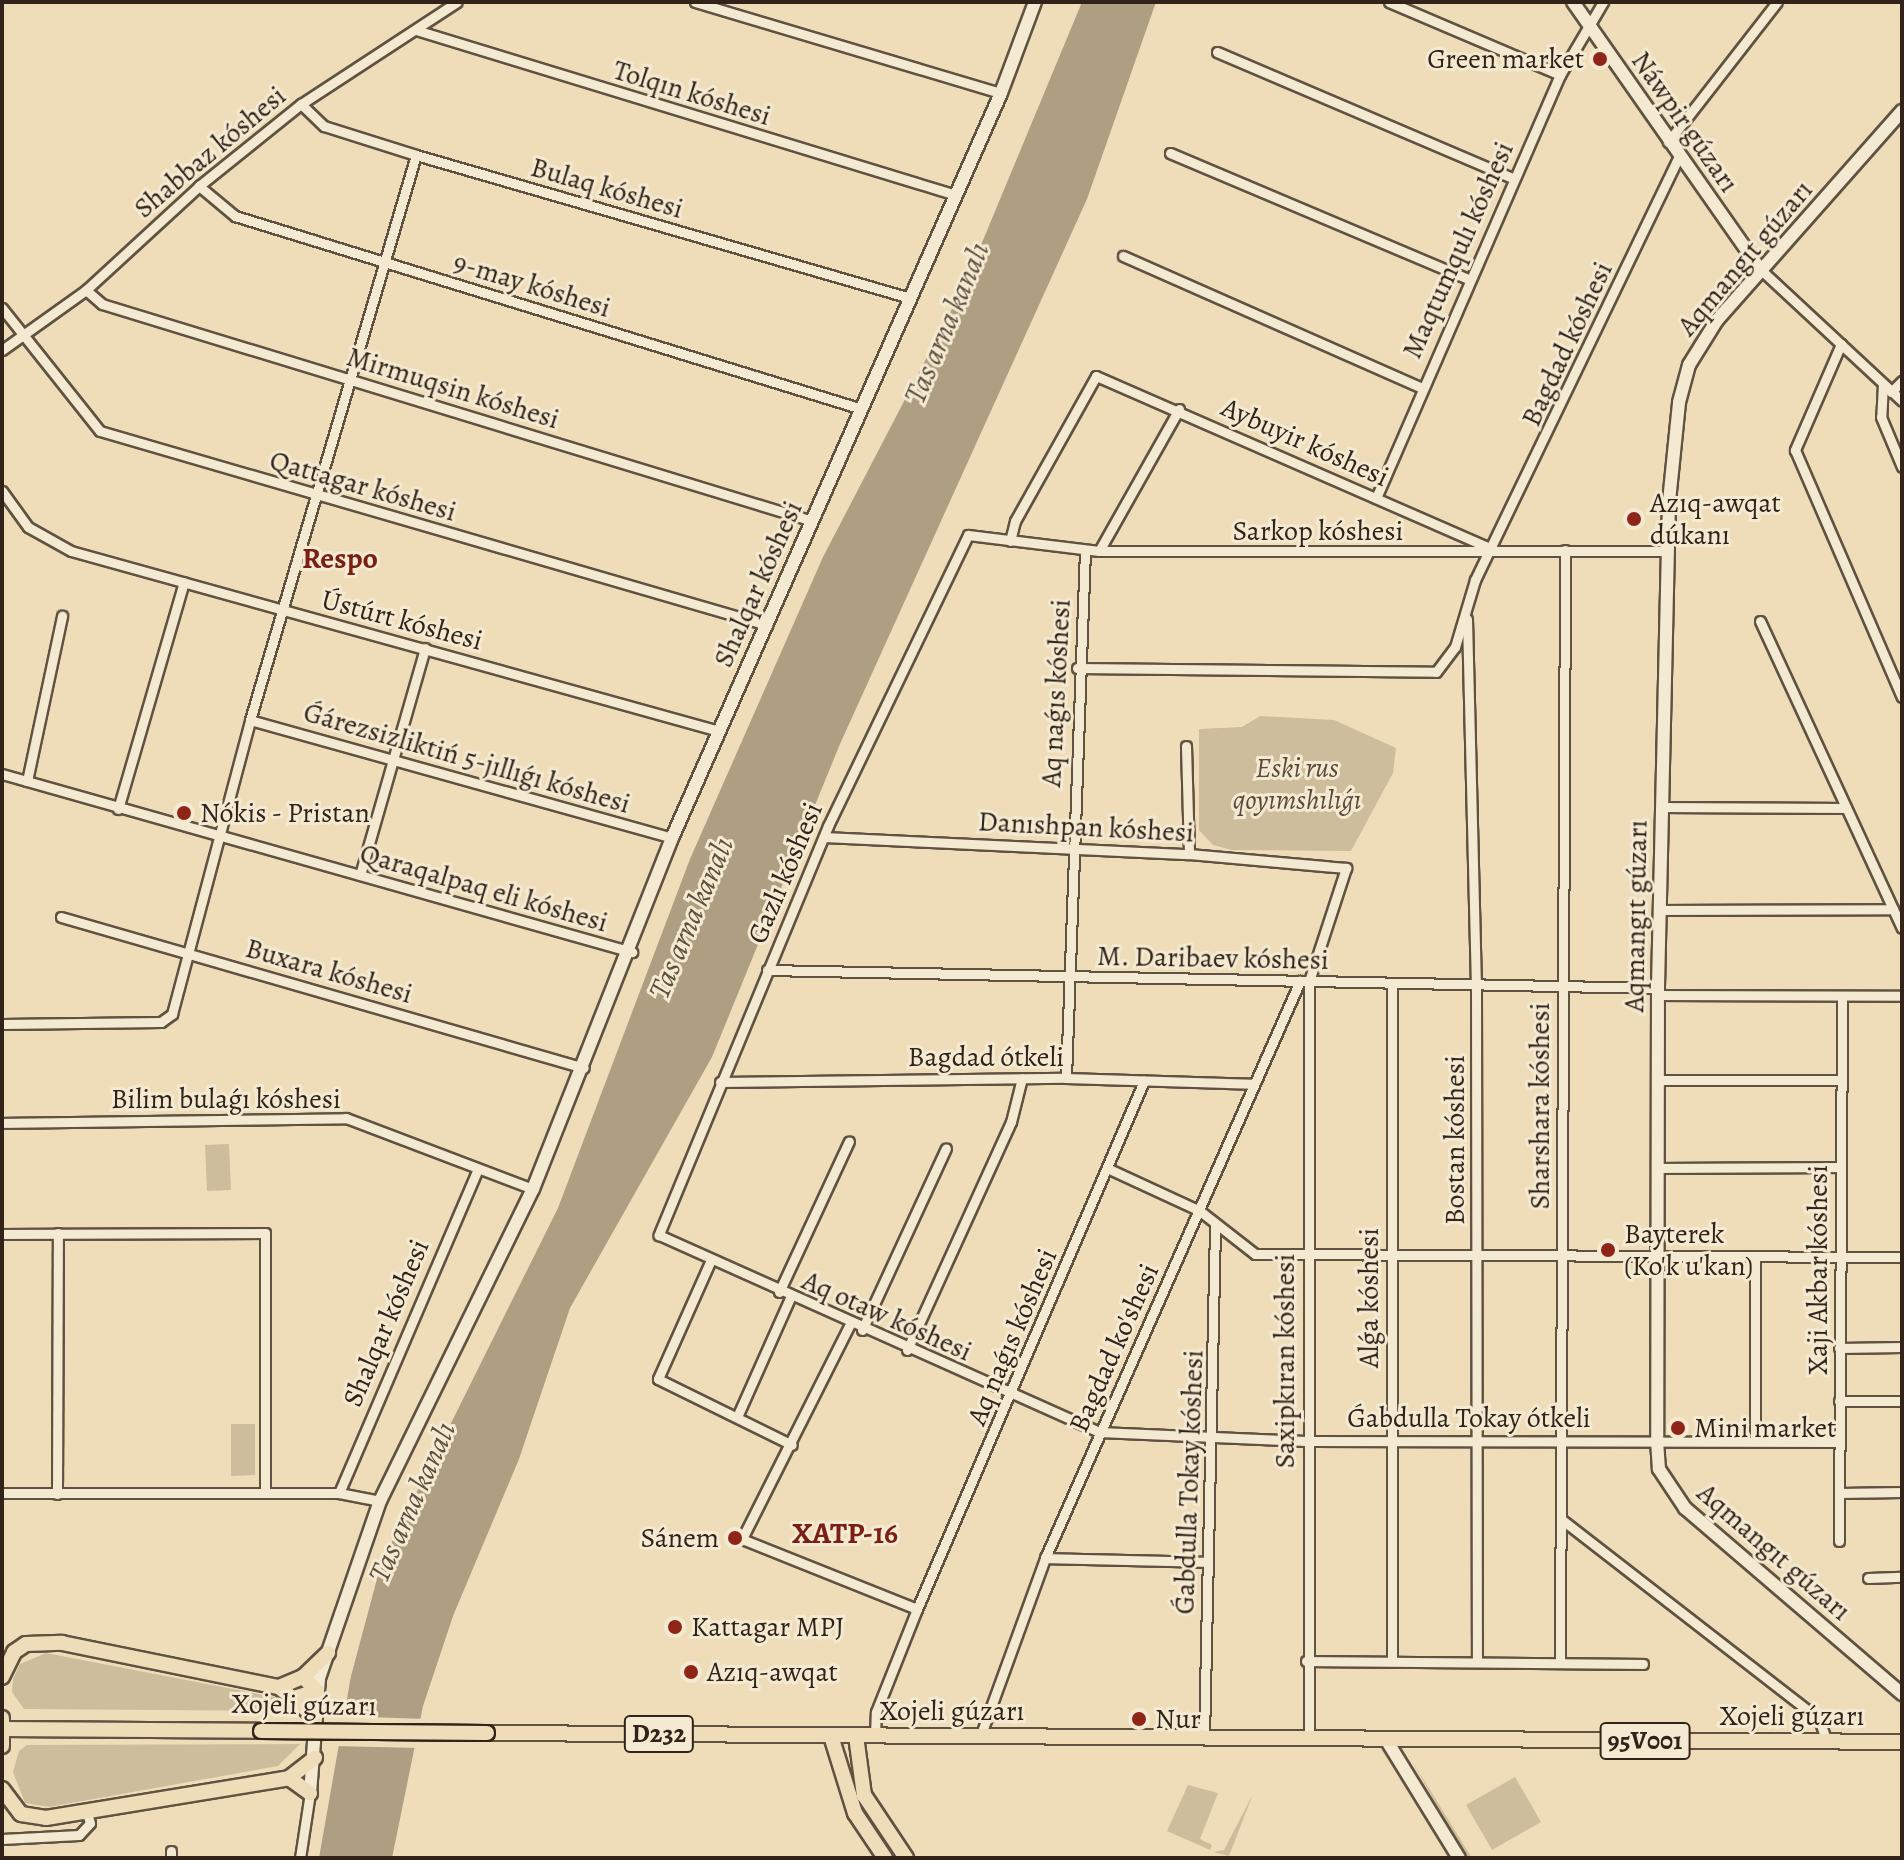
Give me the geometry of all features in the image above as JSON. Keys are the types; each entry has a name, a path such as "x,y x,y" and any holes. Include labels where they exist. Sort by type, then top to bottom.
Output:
{"main road":[{"path":"2,1677 14,1652 40,1640 279,1687 297,1697 315,1717"},
{"path":"279,1687 303,1677 328,1653"},
{"path":"297,1697 317,1691 303,1677"},
{"path":"2,1746 3,1725"},
{"name":"Xojeli gúzarı","path":"3,1725 261,1731 1387,1741 1902,1742"},
{"path":"831,1736 855,1813 885,1858"},
{"path":"856,1736 856,1755 875,1818 906,1858"},
{"path":"839,1759 846,1751 856,1755"},
{"path":"2,1789 10,1805 34,1818 289,1778 315,1758"},
{"path":"289,1778 310,1793"}],"street":[{"name":"Shabbaz kóshesi","path":"2,350 86,290 199,186 301,104 457,2"},
{"path":"695,2 1001,93"},
{"name":"Shalqar kóshesi","path":"310,1793 315,1758 317,1691 380,1501 533,1189 632,952 672,838 1001,93 1035,2"},
{"path":"1389,2 1560,75"},
{"name":"Náwpir gúzarı","path":"1573,2 1759,268"},
{"name":"Maqtumqulı kóshesi","path":"1376,498 1560,75 1603,2"},
{"path":"1668,142 1777,2"},
{"name":"Tolqın kóshesi","path":"416,30 956,195"},
{"path":"1217,52 1513,178"},
{"name":"Bulaq kóshesi","path":"301,104 324,126 910,298"},
{"name":"Aqmangıt gúzarı","path":"1902,111 1759,268 1696,350 1683,381 1668,551 1658,992 1657,1441 1659,1469 1685,1508 1902,1694"},
{"path":"1170,153 1469,279"},
{"path":"2,1024 169,1019 220,840 250,720 416,155"},
{"name":"Bagdad kóshesi","path":"1467,619 1475,580 1495,550 1679,157"},
{"name":"9-may kóshesi","path":"199,186 235,216 862,409"},
{"path":"1123,256 1422,388"},
{"path":"1759,268 1902,401"},
{"name":"Mirmuqsin kóshesi","path":"86,290 102,304 812,521"},
{"name":"Qattagar kóshesi","path":"2,308 100,431 767,625"},
{"path":"1841,344 1795,450 1902,697"},
{"name":"Aybuyir kóshesi","path":"1010,541 1015,521 1096,376 1179,409 1495,550"},
{"path":"1891,392 1902,381"},
{"path":"1883,384 1881,417 1902,467"},
{"path":"1099,551 1179,409"},
{"name":"Ústúrt kóshesi","path":"2,491 44,540 282,610 719,731"},
{"name":"Sarkop kóshesi","path":"968,535 1099,551 1668,551"},
{"name":"Gazlı kóshesi","path":"659,1235 824,837 968,535"},
{"name":"Aq naǵıs kóshesi","path":"1066,1078 1077,668 1085,550"},
{"name":"Sharshara kóshesi","path":"1560,1663 1565,550"},
{"path":"118,809 184,582"},
{"path":"27,781 62,616"},
{"path":"1077,668 1436,672 1467,619"},
{"name":"Bostan kóshesi","path":"1467,619 1476,985 1477,1662"},
{"path":"1760,621 1902,928"},
{"path":"360,875 425,648"},
{"name":"Ǵárezsizliktiń 5-jıllıǵı kóshesi","path":"250,720 672,838"},
{"path":"1186,746 1189,854"},
{"name":"Qaraqalpaq eli kóshesi","path":"2,774 220,840 360,875 632,952"},
{"path":"1662,807 1846,808"},
{"name":"Danıshpan kóshesi","path":"824,837 1335,862 1346,868 1304,981"},
{"path":"1660,910 1893,909"},
{"name":"Buxara kóshesi","path":"61,917 584,1068"},
{"name":"M. Daribaev kóshesi","path":"767,970 1562,987 1842,999 1902,996"},
{"name":"Bagdad ko'shesi","path":"980,1737 1045,1558 1099,1432 1200,1211 1252,1084 1304,981"},
{"name":"Saxipkıran kóshesi","path":"1304,981 1306,1661 1309,1740"},
{"name":"Alǵa kóshesi","path":"1392,983 1392,1661"},
{"name":"Xaji Akbar kóshesi","path":"1839,1541 1842,999"},
{"path":"907,1350 1011,1122 1022,1078"},
{"name":"Bagdad ótkeli","path":"720,1082 1066,1078 1252,1084"},
{"path":"1658,1080 1840,1080"},
{"name":"Aq naǵıs kóshesi","path":"875,1736 876,1712 917,1609 1012,1395 1144,1081"},
{"name":"Bilim bulaǵı kóshesi","path":"2,1123 346,1118 477,1171 533,1189"},
{"path":"779,1292 849,1141"},
{"path":"862,1330 946,1148"},
{"path":"1659,1168 1840,1167"},
{"path":"1107,1168 1200,1211 1215,1226 1255,1254 1659,1253 1755,1258 1902,1257"},
{"name":"Shalqar kóshesi","path":"339,1493 477,1171"},
{"name":"Ǵabdulla Tokay kóshesi","path":"1204,1739 1208,1562 1215,1439 1215,1226"},
{"path":"57,1494 58,1233"},
{"path":"2,1234 265,1233 265,1493"},
{"name":"Aq otaw kóshesi","path":"659,1235 790,1298 1099,1432"},
{"path":"1755,1258 1755,1441"},
{"path":"710,1262 658,1379 792,1445"},
{"path":"737,1417 790,1298"},
{"path":"850,1324 792,1445 742,1539 917,1609"},
{"path":"1839,1348 1902,1347"},
{"path":"1839,1401 1902,1401"},
{"name":"Ǵabdulla Tokay ótkeli","path":"1099,1432 1306,1441 1391,1438 1839,1442"},
{"path":"1839,1493 1902,1492"},
{"path":"2,1493 339,1493 380,1501"},
{"path":"1561,1519 1819,1719 1827,1742"},
{"path":"1045,1558 1208,1562"},
{"path":"1868,1578 1902,1577"},
{"path":"1306,1661 1643,1664"},
{"path":"1387,1741 1459,1858"},
{"path":"300,1858 310,1793"},
{"path":"2,1839 79,1835 90,1823 86,1810"}],"green space":[{"name":"Eski rus qoyımshılıǵı","path":"1260,716 1334,720 1396,748 1393,773 1351,851 1232,850 1213,845 1199,830 1199,729 1242,727"},
{"path":"229,1144 231,1190 207,1191 205,1145"},
{"path":"231,1424 255,1424 255,1475 231,1476"},
{"path":"46,1653 279,1698 302,1711 24,1709 12,1692 13,1679 20,1664"},
{"path":"300,1744 278,1766 49,1807 25,1803 13,1772 19,1751 27,1745"},
{"path":"1412,1761 1472,1858 1466,1858"},
{"path":"1515,1777 1541,1822 1492,1850 1466,1805"},
{"path":"1188,1785 1218,1793 1200,1839 1212,1845 1210,1850 1167,1831"},
{"path":"1253,1794 1229,1856 1213,1852 1224,1850"}],"water":[{"name":"Tas arna kanalı","path":"1082,2 1156,2 1087,199 840,744 712,1057 570,1308 519,1459 453,1616 423,1706 392,1858 319,1858 351,1676 381,1564 558,1208 690,859 823,557 964,286"}],"pier":[{"path":"339,1716 425,1719 419,1748 333,1746"}],"place":[{"name":"Green market","path":"1600,59"},
{"name":"Azıq-awqat dúkanı","path":"1634,519"},
{"name":"Nókis - Pristan","path":"184,813"},
{"name":"Bayterek (Ko'k u'kan)","path":"1608,1250"},
{"name":"Mini market","path":"1678,1428"},
{"name":"Sánem","path":"735,1538"},
{"name":"Kattagar MPJ","path":"675,1627"},
{"name":"Azıq-awqat","path":"691,1672"},
{"name":"Nur","path":"1139,1719"}],"district":[{"name":"Respo","path":"340,558"},
{"name":"XATP-16","path":"845,1533"}]}
